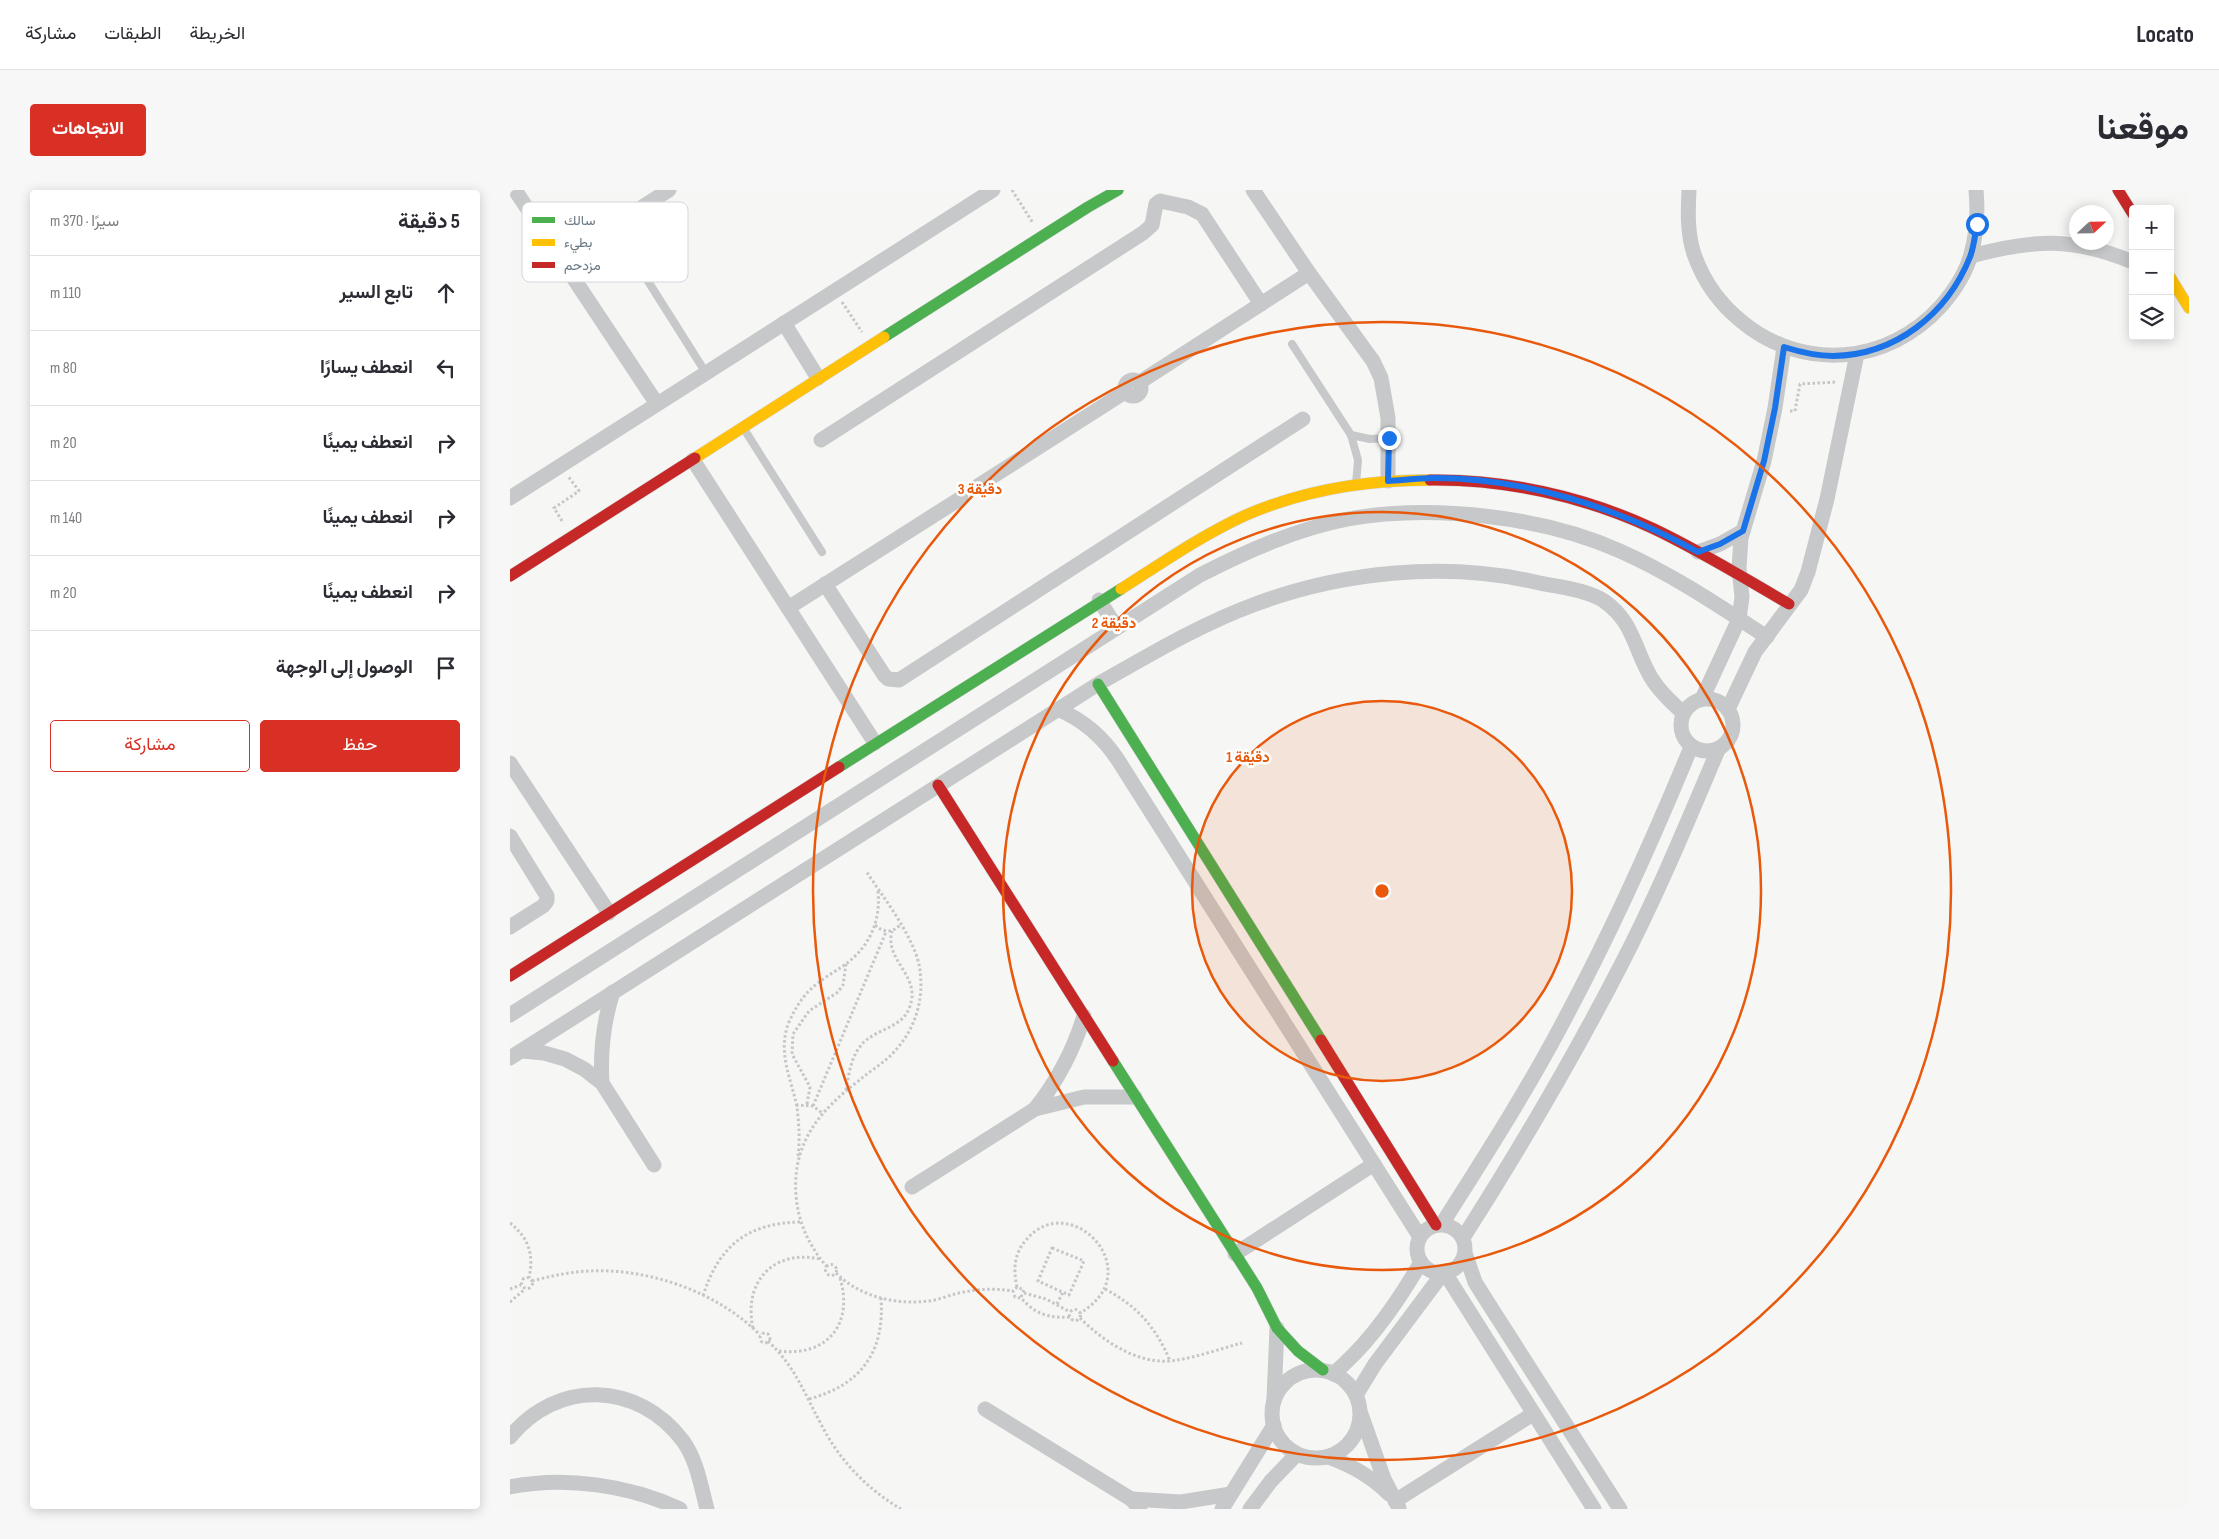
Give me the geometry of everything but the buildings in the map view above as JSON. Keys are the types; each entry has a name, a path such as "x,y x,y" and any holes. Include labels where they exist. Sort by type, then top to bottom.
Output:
{"street":[{"path":"515,190 523,202"},
{"path":"650,202 669,190"},
{"path":"510,498 994,190"},
{"path":"510,576 818,378 1118,190"},
{"path":"1253,190 1309,273 1373,361 1385,397 1389,438 1388,481"},
{"path":"1689,190 1688,220 1694,254 1708,284 1728,311 1754,332 1784,347 1808,354 1832,356 1857,354 1894,342 1927,321 1954,291 1971,256 1977,224 1976,190"},
{"path":"2118,190 2129,208"},
{"path":"821,440 1148,230 1152,225 1156,204 1160,201 1188,207 1202,214 1261,304"},
{"path":"1971,256 2024,244 2060,243 2096,248 2129,260"},
{"path":"788,608 1125,392 1133,397 1138,395 1141,392 1140,382 1309,273"},
{"path":"576,282 657,404"},
{"path":"2174,284 2189,308"},
{"path":"784,323 818,378"},
{"path":"1702,699 1739,619 1742,597 1739,576 1739,553 1743,531 1764,461 1775,408 1784,347"},
{"path":"1728,709 1751,660 1789,604 1801,590 1808,572 1827,499 1857,354"},
{"path":"825,584 884,675 888,679 899,680 1303,419"},
{"path":"693,460 875,743"},
{"path":"510,976 1182,549 1230,522 1306,495 1388,481 1435,478 1485,482 1534,490 1582,502 1630,518 1698,552 1789,604"},
{"path":"510,1015 1200,575 1244,553 1278,539 1349,519 1434,513 1500,518 1528,523 1574,534 1618,550 1660,570 1767,637"},
{"path":"1698,552 1720,544 1743,531"},
{"path":"516,1054 1098,684 1192,633 1252,605 1317,585 1383,574 1450,572 1517,578 1583,593 1602,600 1618,612 1630,628 1648,672 1663,695 1683,713"},
{"path":"1099,600 1117,628"},
{"path":"1098,684 1439,1224"},
{"path":"1702,699 1712,699 1728,709 1733,727 1731,736 1726,744 1718,750 1709,752 1699,751 1691,746 1683,737 1680,725 1683,713 1691,704 1702,699"},
{"path":"1058,709 1087,725 1107,743 1420,1236"},
{"path":"1439,1224 1524,1093 1593,966 1630,888 1691,746"},
{"path":"1356,1395 1375,1364 1444,1273 1458,1266 1464,1246 1546,1104 1616,974 1659,885 1718,750"},
{"path":"510,764 515,782 609,913"},
{"path":"938,785 1235,1254 1264,1301 1277,1328 1298,1351 1328,1372 1343,1379 1356,1395 1375,1456 1397,1505"},
{"path":"510,836 547,896 547,901 543,906 510,927"},
{"path":"602,1082 600,1060 602,1037 606,1014 613,992"},
{"path":"1035,1109 1052,1088 1066,1066 1084,1016"},
{"path":"516,1054 544,1053 565,1060 602,1082 654,1166"},
{"path":"912,1186 1035,1109 1084,1097 1135,1097"},
{"path":"1235,1254 1374,1164"},
{"path":"1594,1509 1444,1273 1426,1268 1420,1262 1417,1254 1420,1236 1430,1227 1439,1224 1450,1226 1458,1231 1472,1275 1483,1295 1620,1509"},
{"path":"1273,1408 1277,1395 1285,1383 1296,1375 1309,1371 1328,1372 1358,1350 1402,1292 1420,1262"},
{"path":"1277,1328 1273,1408 1274,1425 1279,1437 1287,1447 1297,1454 1307,1457 1328,1457 1347,1463 1381,1486 1397,1505"},
{"path":"510,1437 522,1423 547,1405 576,1396 607,1395 637,1403 663,1419 684,1442 697,1470 707,1509"},
{"path":"985,1409 1136,1504 1181,1502 1231,1494"},
{"path":"1328,1457 1339,1452 1349,1444 1356,1434 1360,1422 1360,1410"},
{"path":"1397,1505 1533,1414"},
{"path":"1222,1509 1274,1425"},
{"path":"1250,1509 1271,1481 1297,1454"},
{"path":"510,1487 572,1483 620,1489 667,1503 680,1509"}],"lane":[{"path":"649,282 706,373"},
{"path":"1292,344 1351,435 1358,460 1356,486"},
{"path":"743,427 822,552"},
{"path":"1351,435 1370,439 1389,438"}],"path":[{"path":"1012,190 1042,236"},
{"path":"835,291 870,345"},
{"path":"1775,408 1795,412 1798,386 1803,382 1838,382 1840,385"},
{"path":"561,466 579,491 554,508 564,524"},
{"path":"797,1164 803,1146 822,1114 846,1090 892,1054 907,1036 917,1015 922,991 920,968 913,945 866,871"},
{"path":"878,890 879,908 875,925 864,947 846,964 807,992 796,1008 788,1025 784,1044 784,1062 796,1105 799,1144 795,1183 801,1222 812,1248 827,1266 834,1266 840,1278 851,1285 881,1298 906,1302 931,1301 975,1289 1013,1291"},
{"path":"875,925 886,932 900,926"},
{"path":"846,1090 853,1060 863,1044 870,1038 898,1023 910,1007 912,988 905,970 893,954 890,938 892,931"},
{"path":"812,1106 886,932"},
{"path":"807,1104 810,1087 792,1054 793,1034 809,1011 838,992 843,986 846,964"},
{"path":"796,1105 807,1104 822,1114"},
{"path":"703,1296 714,1268 722,1255 738,1240 757,1228 779,1222 801,1222"},
{"path":"510,1223 520,1231 531,1253 530,1279 532,1286 525,1289 510,1302"},
{"path":"1017,1287 1015,1266 1021,1246 1030,1235 1042,1228 1055,1224 1069,1224 1083,1229 1094,1237 1102,1248 1107,1262 1108,1275 1105,1289 1099,1299 1080,1313"},
{"path":"1052,1248 1084,1261 1069,1295 1063,1292 1038,1281 1052,1248"},
{"path":"753,1328 750,1313 751,1298 756,1284 765,1272 777,1263 791,1258 806,1256 820,1259"},
{"path":"827,1266 825,1272 827,1275 830,1276 836,1273"},
{"path":"521,1285 523,1279 570,1273 619,1272 648,1276 676,1284 721,1304 753,1328 760,1335 762,1342 768,1341"},
{"path":"778,1351 795,1353 812,1349 827,1340 838,1328 844,1311 845,1294 840,1278"},
{"path":"521,1285 525,1289"},
{"path":"510,1289 521,1285"},
{"path":"1013,1291 1017,1287"},
{"path":"1017,1287 1022,1288 1024,1293 1057,1304 1070,1312"},
{"path":"1105,1289 1128,1302 1152,1325 1170,1361"},
{"path":"1013,1291 1015,1297 1021,1297"},
{"path":"1057,1304 1063,1292"},
{"path":"1021,1297 1024,1293"},
{"path":"1021,1297 1028,1306 1048,1316 1070,1317 1075,1321 1080,1318"},
{"path":"809,1399 837,1389 860,1372 872,1356 879,1338 882,1318 881,1298"},
{"path":"1070,1312 1076,1310 1080,1313"},
{"path":"1070,1312 1070,1317"},
{"path":"1080,1313 1080,1318 1095,1332 1118,1347 1150,1359 1170,1361 1242,1343"},
{"path":"760,1335 768,1334 770,1339 768,1341"},
{"path":"768,1341 796,1374 834,1447 850,1468 869,1487 901,1509"}],"traffic: fast":[{"path":"884,337 1088,207 1118,190"},
{"path":"839,767 1121,589"},
{"path":"1098,684 1321,1040"},
{"path":"1113,1061 1257,1288 1277,1328 1298,1351 1323,1370"}],"traffic: slow":[{"path":"2174,284 2189,308"},
{"path":"695,458 884,337"},
{"path":"1121,589 1214,531 1268,506 1313,493 1359,484 1430,480"}],"traffic: jam":[{"path":"2118,190 2129,208"},
{"path":"510,576 695,458"},
{"path":"1430,480 1458,480 1515,486 1571,498 1599,507 1670,537 1789,604"},
{"path":"510,976 839,767"},
{"path":"938,785 1113,1061"},
{"path":"1321,1040 1436,1225"}],"route":[{"path":"1389,438 1388,481 1435,478 1485,482 1534,490 1582,502 1630,518 1698,552 1720,544 1743,531 1764,461 1775,408 1784,347 1808,354 1832,356 1857,354 1894,342 1927,321 1954,291 1971,256 1977,224"}]}
